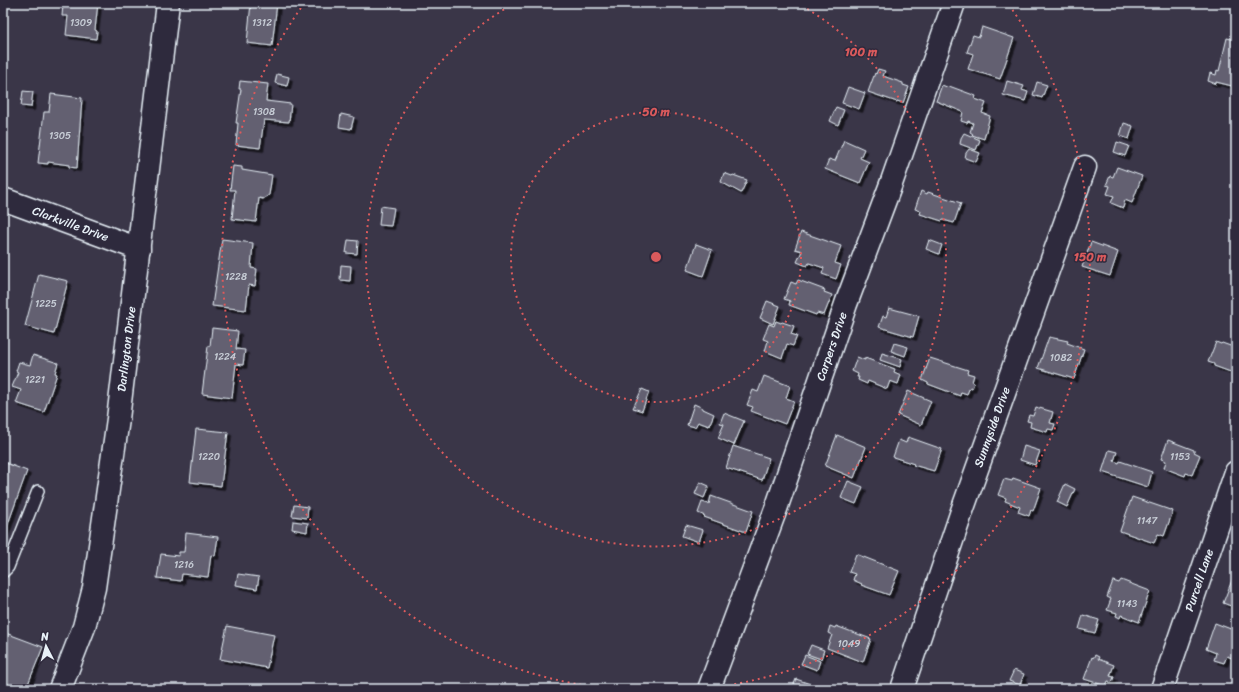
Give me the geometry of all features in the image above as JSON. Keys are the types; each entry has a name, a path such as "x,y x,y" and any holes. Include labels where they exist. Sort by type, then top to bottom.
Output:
{"street":[{"name":"Darlington Drive","path":"60,689 84,627 94,588 118,419 168,3"},
{"name":"Carpers Drive","path":"709,689 776,509 846,304 891,184 954,3"},
{"name":"Sunnyside Drive","path":"902,689 962,511 1085,167"},
{"name":"Clarkville Drive","path":"3,199 139,249"},
{"name":"Purcell Lane","path":"1162,689 1236,472"}],"lane":[{"path":"3,572 8,567 38,491"}],"building":[{"path":"69,3 98,3 95,30 97,31 96,39 66,35 68,16 62,16 63,5 69,6"},
{"path":"251,3 277,3 272,46 247,43"},
{"path":"982,27 1014,38 1000,79 968,69 973,54 967,52 973,35 979,37"},
{"path":"1227,38 1236,40 1236,87 1216,82 1216,84 1208,81 1210,73 1216,75 1217,70 1219,71"},
{"path":"878,69 885,71 883,76 903,83 903,85 909,87 903,103 868,92"},
{"path":"277,74 289,77 287,86 275,83"},
{"path":"240,81 268,84 266,101 291,104 289,122 264,120 260,148 236,145 238,123 236,123 241,89 239,89"},
{"path":"1007,81 1024,86 1022,90 1028,92 1025,101 1003,95"},
{"path":"1037,82 1047,85 1042,98 1033,95"},
{"path":"942,85 949,88 949,86 976,96 975,99 986,103 982,113 990,116 984,139 972,135 973,134 970,132 973,123 961,121 963,112 936,101"},
{"path":"848,87 865,93 859,109 842,103"},
{"path":"23,91 33,92 31,107 21,106"},
{"path":"51,94 82,98 77,168 69,167 69,165 48,162 48,164 38,163 44,112 49,112"},
{"path":"836,107 844,110 838,125 830,121"},
{"path":"341,114 354,117 351,129 339,127"},
{"path":"1124,123 1133,126 1129,139 1120,136"},
{"path":"964,133 980,140 976,150 960,144"},
{"path":"844,140 864,149 860,158 869,162 860,183 825,169 829,159 835,161"},
{"path":"1117,142 1129,146 1125,156 1114,152"},
{"path":"969,149 980,153 976,162 965,158"},
{"path":"233,166 242,167 242,170 272,175 269,195 263,199 259,198 256,222 232,219 235,190 230,190"},
{"path":"1117,167 1142,176 1132,203 1125,200 1123,208 1111,203 1114,196 1107,194 1110,186 1106,185 1110,176 1113,177"},
{"path":"724,173 747,180 741,193 721,182"},
{"path":"921,191 961,203 954,223 920,214 921,211 915,209"},
{"path":"381,206 394,208 391,226 379,225"},
{"path":"801,232 841,246 835,263 841,265 836,279 822,274 824,268 809,263 807,266 797,262 802,251 795,249"},
{"path":"222,239 253,243 251,268 257,269 255,286 249,285 246,310 212,306"},
{"path":"348,240 358,241 357,254 346,253"},
{"path":"929,240 942,245 939,254 926,249"},
{"path":"1091,242 1118,252 1110,276 1082,267"},
{"path":"696,244 712,250 703,276 687,270"},
{"path":"341,265 351,266 350,281 340,280"},
{"path":"39,274 68,281 54,334 25,326"},
{"path":"798,280 825,290 824,292 832,295 824,315 817,313 816,315 789,305 790,301 784,299 791,282 796,284"},
{"path":"767,301 780,306 773,324 760,318"},
{"path":"889,308 919,316 913,337 879,327 883,316 886,317"},
{"path":"776,321 794,326 791,334 797,336 793,346 787,344 782,358 765,351 768,341 763,339 769,324 774,326"},
{"path":"212,328 238,331 236,349 245,350 243,365 236,364 232,398 202,394 208,346 210,346"},
{"path":"1049,337 1068,341 1067,343 1084,349 1074,379 1038,368"},
{"path":"1216,342 1236,348 1236,374 1214,366 1214,364 1208,362"},
{"path":"894,343 908,347 905,356 891,351"},
{"path":"882,353 902,359 900,367 880,360"},
{"path":"33,355 58,363 55,373 57,374 44,412 16,403 21,390 12,387 18,372 16,371 19,362 30,365"},
{"path":"857,357 865,360 865,358 895,369 894,372 901,375 898,384 890,381 887,389 868,381 867,384 858,380 858,374 852,371"},
{"path":"930,358 968,370 967,373 974,375 972,382 974,383 972,388 970,387 967,394 961,392 960,396 928,384 922,380"},
{"path":"764,376 790,386 786,398 794,401 785,424 751,411 753,407 747,405 753,390 758,392"},
{"path":"642,389 649,392 642,411 633,408"},
{"path":"908,391 931,401 921,425 898,415"},
{"path":"694,404 714,414 709,426 698,422 695,427 687,425"},
{"path":"1036,407 1053,412 1050,423 1055,424 1053,430 1048,429 1047,432 1030,427 1031,422 1027,421 1029,415 1033,416"},
{"path":"724,413 744,421 734,445 718,438 724,424 720,423"},
{"path":"196,429 228,432 221,486 190,482"},
{"path":"837,435 866,447 854,478 825,466"},
{"path":"908,437 942,449 934,471 893,457 899,440 906,443"},
{"path":"1168,440 1194,450 1194,452 1200,455 1192,475 1186,473 1185,476 1164,468 1166,461 1161,459"},
{"path":"733,446 769,458 762,480 726,468"},
{"path":"1024,446 1040,451 1035,465 1020,460"},
{"path":"1109,450 1117,452 1114,461 1119,463 1120,461 1152,472 1148,487 1102,472"},
{"path":"3,462 27,471 3,538"},
{"path":"1013,478 1041,488 1033,511 1031,510 1029,516 1018,512 1020,507 1005,501 1006,498 998,495 1004,479 1012,481"},
{"path":"848,481 863,487 856,504 841,498"},
{"path":"700,482 709,486 704,498 695,494"},
{"path":"1065,484 1075,489 1067,507 1057,502"},
{"path":"711,496 753,511 746,532 704,517 705,516 698,513 702,502 709,504"},
{"path":"1132,497 1173,511 1164,536 1158,534 1154,543 1120,531"},
{"path":"294,505 308,507 307,518 292,516"},
{"path":"293,521 308,523 307,532 292,529"},
{"path":"686,525 703,530 699,542 682,536"},
{"path":"186,533 218,537 215,556 211,555 208,577 182,574 181,581 157,578 161,554 179,556 179,552 184,552"},
{"path":"1236,538 1236,553 1232,552 1234,546 1231,544 1232,540 1235,541"},
{"path":"856,554 899,571 889,595 861,585 862,584 853,580 855,574 849,572"},
{"path":"1236,570 1236,608 1223,603"},
{"path":"238,574 259,577 257,589 236,585"},
{"path":"1121,580 1150,591 1139,622 1121,615 1120,618 1116,616 1117,613 1107,610 1111,599 1107,597 1113,581 1119,583"},
{"path":"1083,615 1099,620 1095,633 1079,629"},
{"path":"1215,623 1236,631 1236,654 1234,659 1227,656 1224,663 1214,660 1216,653 1206,649"},
{"path":"227,626 274,635 267,668 220,659"},
{"path":"830,626 835,628 836,626 871,639 863,662 827,648 832,635 828,633"},
{"path":"3,632 43,647 26,689 3,689"},
{"path":"811,645 824,650 821,659 807,654"},
{"path":"805,655 820,661 817,670 801,664"},
{"path":"1095,655 1099,657 1098,659 1114,665 1110,676 1114,677 1112,682 1108,681 1106,686 1084,679 1092,657 1093,658"},
{"path":"1014,670 1024,674 1020,685 1009,681"},
{"path":"796,679 813,685 811,689 792,689"}]}
